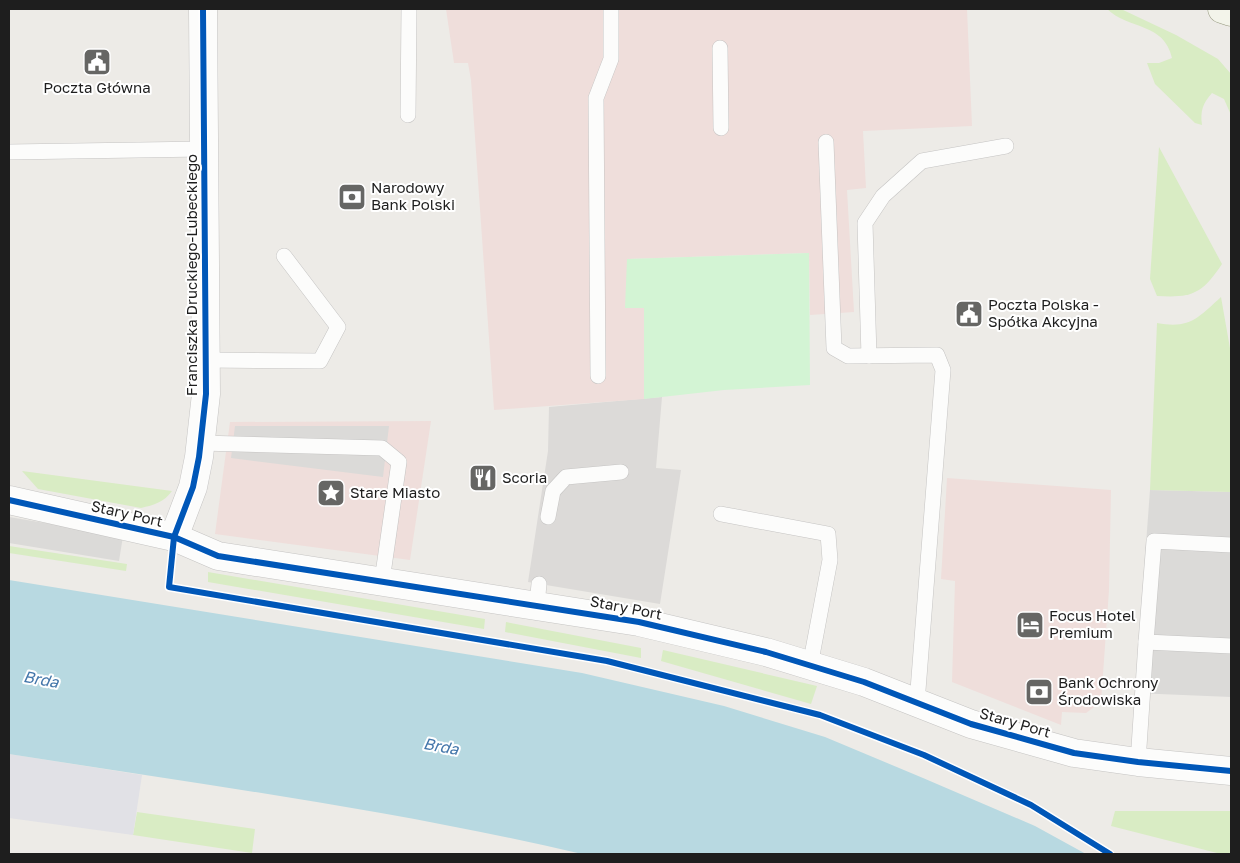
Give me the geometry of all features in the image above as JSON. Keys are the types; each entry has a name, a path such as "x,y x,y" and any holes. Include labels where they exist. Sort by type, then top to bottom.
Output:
{"street":[{"name":"Franciszka Druckiego-Lubeckiego","path":"174,537 192,487 201,443 206,394 203,9"},
{"path":"1222,9 1231,12"},
{"name":"Stary Port","path":"9,500 174,537 218,556 382,581 538,594 639,622 766,652 864,682 971,724 1065,750 1138,762 1231,770"}],"lane":[{"path":"408,115 409,9"},
{"path":"598,376 596,98 611,59 611,9"},
{"path":"720,48 721,128"},
{"path":"826,142 834,348 848,356 937,355 943,370 917,703"},
{"path":"869,356 865,223 883,196 922,161 1006,146"},
{"path":"9,152 204,149"},
{"path":"206,360 320,361 338,327 284,256"},
{"path":"201,443 382,448 399,462 382,581"},
{"path":"548,517 553,491 566,477 621,472"},
{"path":"721,514 828,534 830,560 810,666"},
{"path":"1138,762 1154,541 1231,545"},
{"path":"1146,642 1231,646"}],"shaded area":[{"path":"446,9 967,9 972,126 863,131 866,188 847,190 854,312 810,315 809,253 627,259 644,308 644,399 494,410 471,80 468,63 454,63"},
{"path":"662,397 656,468 681,470 660,604 528,582 548,451 549,407"},
{"path":"431,421 410,560 215,534 230,422"},
{"path":"235,426 389,426 383,477 231,458"},
{"path":"947,478 1111,490 1109,590 1101,702 1086,713 1062,712 1061,725 952,682 955,581 941,579"},
{"path":"1150,490 1231,492 1231,697 1135,693"},
{"path":"9,517 123,536 119,561 9,543"},
{"path":"9,754 142,775 133,835 9,818"}],"green space":[{"path":"1107,9 1121,9 1176,35 1218,59 1231,74 1231,115 1224,99 1212,93 1206,100 1203,108 1201,116 1202,125 1195,123 1155,84 1147,63 1159,63 1172,58 1168,46 1162,38 1154,32 1116,16"},
{"path":"1159,147 1222,264 1202,288 1188,295 1157,296 1150,279"},
{"path":"809,253 810,385 724,390 644,399 644,308 625,308 627,259"},
{"path":"1221,297 1231,354 1231,492 1150,490 1157,323 1186,323 1206,311"},
{"path":"22,471 172,491 158,503 141,508 38,489"},
{"path":"9,546 127,564 126,571 9,553"},
{"path":"208,572 485,619 484,629 208,582"},
{"path":"506,622 641,648 641,658 505,632"},
{"path":"663,650 817,686 811,704 661,661"},
{"path":"1115,811 1231,811 1231,854 1221,854 1111,826"},
{"path":"137,812 255,829 252,853 133,835"}],"water":[{"name":"Brda","path":"9,580 582,673 724,706 825,737 1035,826 1086,854 582,854 511,838 368,811 9,754"}],"cycle path":[{"path":"203,9 206,394 199,457 193,487 174,537 169,587 607,661 820,715 924,755 1031,805 1110,854"},
{"path":"9,500 174,537 218,556 639,622 766,652 864,682 971,724 1074,753 1138,762 1231,771"}],"place":[{"name":"Poczta Główna","path":"97,62"},
{"name":"Narodowy Bank Polski","path":"352,197"},
{"name":"Poczta Polska - Spółka Akcyjna","path":"969,314"},
{"name":"Scoria","path":"483,478"},
{"name":"Stare Miasto","path":"331,493"},
{"name":"Focus Hotel Premium","path":"1030,625"},
{"name":"Bank Ochrony Środowiska","path":"1039,692"}]}
